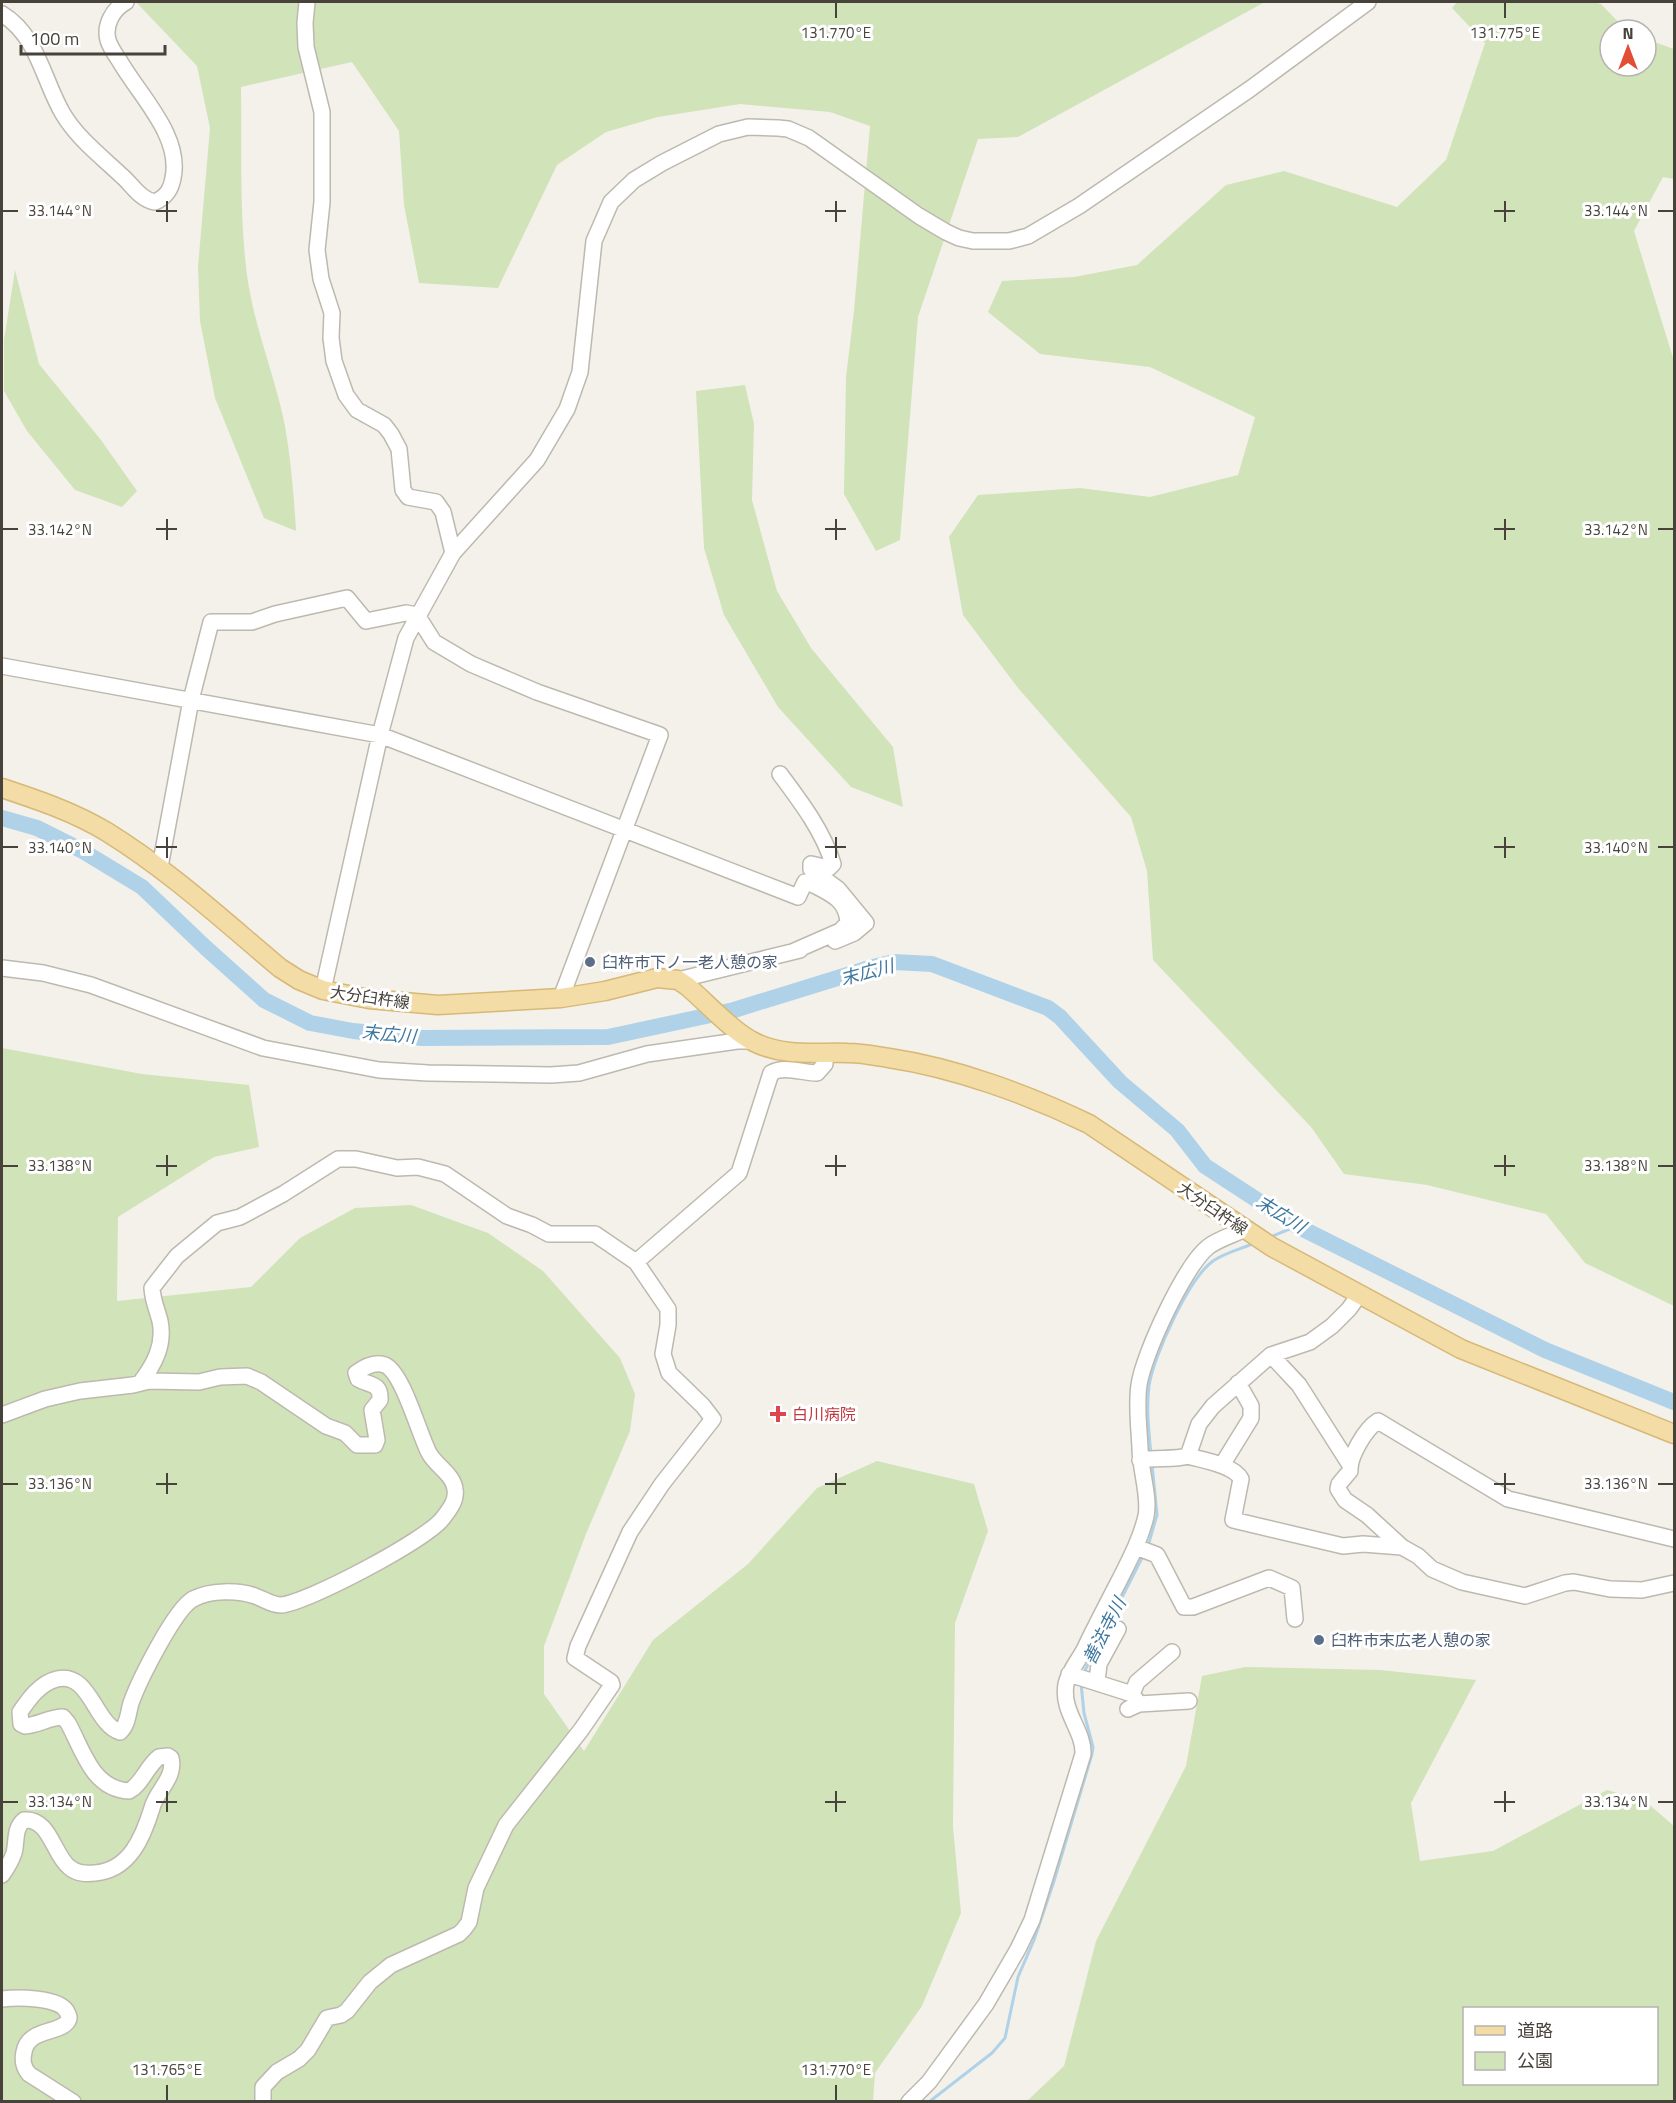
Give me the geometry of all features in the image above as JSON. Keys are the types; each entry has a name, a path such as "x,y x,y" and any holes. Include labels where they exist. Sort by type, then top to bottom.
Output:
{"main road":[{"name":"大分臼杵線","path":"2,788 56,806 105,831 160,867 280,968 299,980 323,990 369,999 438,1005 561,998 605,991 657,978 683,983"},
{"path":"683,983 746,1036"},
{"name":"大分臼杵線","path":"746,1036 782,1052 851,1053 930,1066 1011,1090 1058,1109 1089,1124 1272,1247 1461,1349 1674,1434"}],"street":[{"path":"2,14 26,36 62,113 80,137 141,196 155,202 164,197 171,188 175,159 173,149 160,121 124,70 108,42 110,18 118,7 126,2"},
{"path":"308,2 305,23 306,47 317,84 322,112 322,202 317,250 321,279 332,313 331,339 334,361 346,395 357,410 384,425 391,434 399,449 403,490 408,497 436,502 443,512 453,553"},
{"path":"323,990 380,735 406,638 453,553 537,460 567,409 580,372 594,241 611,202 641,175 719,134 733,129 765,126 788,129 809,138 919,216 958,238 1009,241 1028,236 1079,207 1250,89 1368,2"},
{"path":"160,867 191,700 212,622 252,622 275,614 347,598 366,621 406,614 417,615"},
{"path":"417,615 434,642 471,664 537,692 660,735 561,998"},
{"path":"2,666 380,735 798,897 805,882 832,894 842,902 848,918 845,926 840,931 792,952"},
{"path":"683,983 839,940 854,933 866,923 838,889 811,869 811,864 829,868 833,864 830,854 823,838 780,774"},
{"path":"2,968 43,973 91,986 263,1048 379,1070 552,1075 579,1073 647,1054 737,1041 746,1036"},
{"path":"636,1262 739,1173 771,1073 786,1070 817,1073 825,1064 825,1053"},
{"path":"140,1383 153,1366 160,1346 160,1322 153,1303 152,1288 177,1256 217,1223 240,1217 283,1194 338,1159 356,1159 397,1168 418,1167 445,1174 507,1216 549,1234 595,1234 636,1262 668,1309 663,1354 669,1373 713,1419 662,1484 630,1532 578,1646 575,1658 612,1685 581,1730 506,1825 476,1888 469,1922 459,1934 390,1965 370,1982 347,2011 327,2018 308,2050 299,2059 276,2072 263,2087 262,2102"},
{"path":"909,2102 929,2082 986,2004 1032,1920 1083,1754 1083,1746 1067,1706 1066,1684 1137,1547 1147,1511 1146,1488 1142,1475 1139,1385 1146,1358 1169,1306 1192,1266 1204,1251 1216,1242 1247,1231"},
{"path":"1188,1456 1203,1417 1238,1383 1271,1355 1310,1342 1332,1326 1359,1295"},
{"path":"1271,1355 1299,1385 1350,1465"},
{"path":"2,1415 45,1399 80,1391 149,1381 199,1382 220,1377 247,1376 261,1382 326,1426 345,1433 357,1445 371,1446 375,1445 377,1440 372,1410 381,1400 381,1393 377,1387 358,1379 356,1373 373,1364 384,1364 392,1371 402,1387 429,1453 453,1481 456,1494 453,1504 441,1521 422,1536 332,1586 290,1603 275,1605 249,1595 219,1592 204,1595 188,1603 176,1618 141,1679 130,1706 125,1727 120,1732 111,1727 84,1690 73,1680 60,1678 40,1688 20,1712 21,1724 33,1726 56,1717 63,1717 68,1722 94,1773 113,1789 129,1791 133,1789 159,1757 171,1758 172,1767 170,1776 153,1802 147,1823 134,1852 126,1860 104,1872 75,1871 68,1867 41,1826 34,1821 24,1821 18,1828 14,1853 2,1875"},
{"path":"1222,1465 1251,1418 1251,1406 1238,1383"},
{"path":"1674,1539 1508,1498 1378,1421 1372,1424 1364,1435 1350,1465 1350,1471 1339,1484 1338,1489 1342,1496 1402,1547 1418,1556 1432,1569 1462,1582 1525,1596 1565,1582 1610,1589 1642,1590 1674,1583"},
{"path":"1142,1459 1161,1457 1178,1459 1188,1456 1222,1465 1239,1475 1241,1479 1233,1520 1343,1546 1363,1544 1402,1547"},
{"path":"1137,1547 1157,1555 1184,1607 1193,1607 1269,1578 1292,1588 1295,1619"},
{"path":"1094,1681 1099,1664 1118,1629"},
{"path":"1133,1702 1137,1682 1172,1652"},
{"path":"1072,1675 1094,1681 1133,1702 1189,1701"},
{"path":"2,1999 32,1999 58,2003 66,2009 68,2021 60,2027 33,2038 25,2047 23,2061 24,2068 29,2074 73,2102"}],"green space":[{"path":"136,2 1265,2 1018,137 978,139 918,317 900,540 876,551 844,494 846,377 870,126 830,112 740,104 658,117 606,132 557,165 498,288 419,283 404,205 399,131 352,62 241,87 244,252 254,313 285,426 296,531 264,518 215,398 200,321 198,267 210,128 197,66"},
{"path":"1457,2 1592,2 1601,4 1614,18 1598,18 1598,78 1658,78 1658,43 1674,49 1674,179 1663,177 1634,231 1674,361 1674,1306 1585,1263 1546,1214 1427,1185 1344,1174 1311,1127 1153,960 1147,871 1131,817 1018,688 963,615 949,537 978,495 1080,488 1150,497 1238,475 1255,417 1150,367 1040,354 988,312 1002,281 1074,277 1137,265 1226,185 1284,171 1397,207 1446,160 1485,43 1452,8"},
{"path":"15,270 39,364 101,440 137,491 122,507 75,490 27,431 4,391 4,340"},
{"path":"745,385 754,424 752,500 777,591 811,648 893,747 903,807 851,787 778,707 724,615 704,548 696,391"},
{"path":"2,1048 142,1074 249,1085 259,1147 214,1157 118,1217 117,1301 251,1287 300,1238 355,1208 411,1205 488,1233 543,1271 620,1358 635,1394 630,1431 586,1534 544,1646 544,1694 584,1751 653,1640 748,1564 817,1488 877,1461 974,1484 988,1531 955,1623 953,1827 961,1913 922,2006 875,2073 873,2101 2,2102"},
{"path":"1245,1667 1380,1670 1476,1680 1411,1803 1420,1861 1493,1851 1607,1790 1645,1801 1674,1826 1674,2101 1027,2101 1064,2066 1096,1941 1186,1766 1202,1676"}],"waterway":[{"name":"末広川","path":"2,818 37,828 81,850 142,887 264,1000 310,1023 353,1031 422,1038 608,1037 734,1010 894,962 932,964 1048,1008 1060,1017 1120,1082 1177,1130 1205,1166 1297,1226 1545,1350 1674,1402"},
{"name":"善法寺川","path":"1270,1237 1297,1226"},
{"name":"善法寺川","path":"1151,1455 1149,1386 1157,1357 1183,1300 1193,1284 1213,1261 1255,1243"},
{"name":"善法寺川","path":"1148,1546 1157,1515 1152,1464"},
{"name":"善法寺川","path":"1083,1674 1144,1554"},
{"name":"善法寺川","path":"929,2102 992,2053 1005,2038 1018,1977 1034,1940 1054,1881 1092,1754 1093,1747 1084,1713 1081,1683"}],"place":[{"name":"臼杵市下ノ一老人憩の家","path":"590,962"},
{"name":"白川病院","path":"778,1414"},
{"name":"臼杵市末広老人憩の家","path":"1319,1640"}]}
